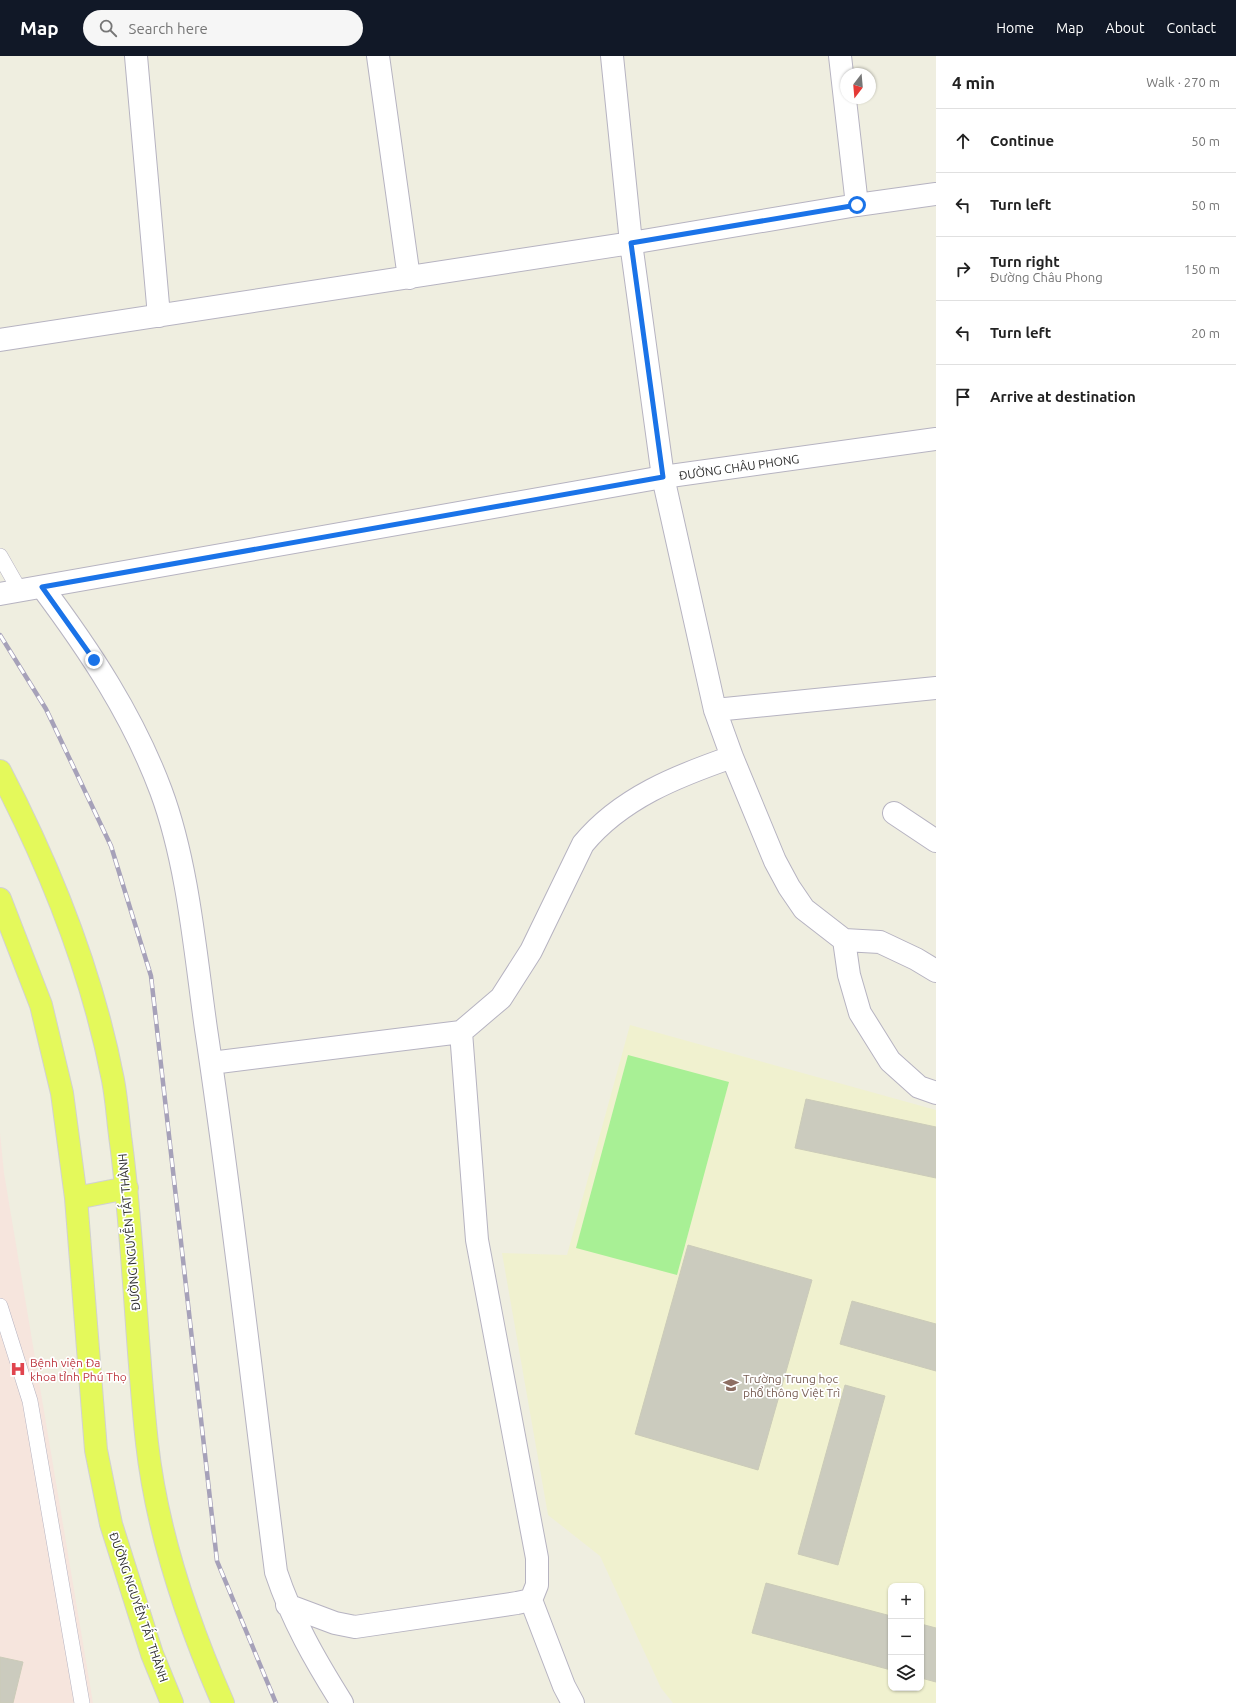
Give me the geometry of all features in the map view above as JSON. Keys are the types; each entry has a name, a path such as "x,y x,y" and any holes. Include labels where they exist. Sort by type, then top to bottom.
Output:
{"main road":[{"name":"ĐƯỜNG NGUYỄN TẤT THÀNH","path":"0,771 60,896 94,996 113,1081 127,1188 147,1444 158,1513 198,1646 223,1703"},
{"name":"ĐƯỜNG NGUYỄN TẤT THÀNH","path":"2,907 41,1005 62,1093 76,1198 96,1450 111,1524 129,1587 152,1654 172,1703"},
{"path":"76,1198 127,1188"}],"street":[{"path":"136,56 159,316"},
{"path":"378,56 409,278"},
{"path":"612,56 631,243 663,477 715,710 732,757 775,861 789,887 804,909 844,940 880,942 916,959 936,971"},
{"path":"840,56 857,205"},
{"path":"0,340 409,278 857,205 936,194"},
{"name":"ĐƯỜNG CHÂU PHONG","path":"10,593 663,477 936,439"},
{"path":"42,587 69,623 117,696 136,732 162,792 180,853 211,1063 276,1572 287,1605 318,1666 342,1703"},
{"path":"715,710 936,688"},
{"path":"211,1063 461,1032 501,998 532,950 583,844 592,833 605,821 649,791 692,771 732,757"},
{"path":"894,813 936,841"},
{"path":"844,940 849,975 860,1013 890,1061 919,1087 936,1093"},
{"path":"461,1032 477,1240 537,1558 537,1585 531,1600 564,1686 573,1703"},
{"path":"287,1605 335,1623 355,1627 516,1604 531,1600"}],"lane":[{"path":"0,556 10,593"},
{"path":"0,1306 30,1401 82,1703"}],"shaded area":[{"name":"Trường Trung học phổ thông Việt Trì","path":"630,1025 936,1110 936,1703 673,1703 661,1688 600,1556 548,1515 502,1253 567,1255"},
{"name":"Bệnh viện Đa khoa tỉnh Phú Thọ","path":"0,1133 4,1173 93,1703 0,1703"}],"green space":[{"path":"628,1055 729,1082 677,1275 576,1248"}],"building":[{"path":"806,1099 936,1127 936,1178 795,1148"},
{"path":"688,1245 812,1280 758,1470 635,1434"},
{"path":"852,1301 936,1324 936,1371 840,1344"},
{"path":"845,1385 885,1396 838,1565 798,1554"},
{"path":"766,1583 888,1615 888,1669 752,1633"},
{"path":"924,1625 936,1628 936,1682 924,1679"},
{"path":"0,1657 23,1662 13,1703 0,1703"}],"railway":[{"path":"0,635 46,709 111,846 151,976 217,1561 276,1703"}],"place":[{"name":"Bệnh viện Đa khoa tỉnh Phú Thọ","path":"18,1369"},
{"name":"Trường Trung học phổ thông Việt Trì","path":"731,1385"}],"route":[{"path":"94,660 42,587 663,477 631,243 857,205"}]}
